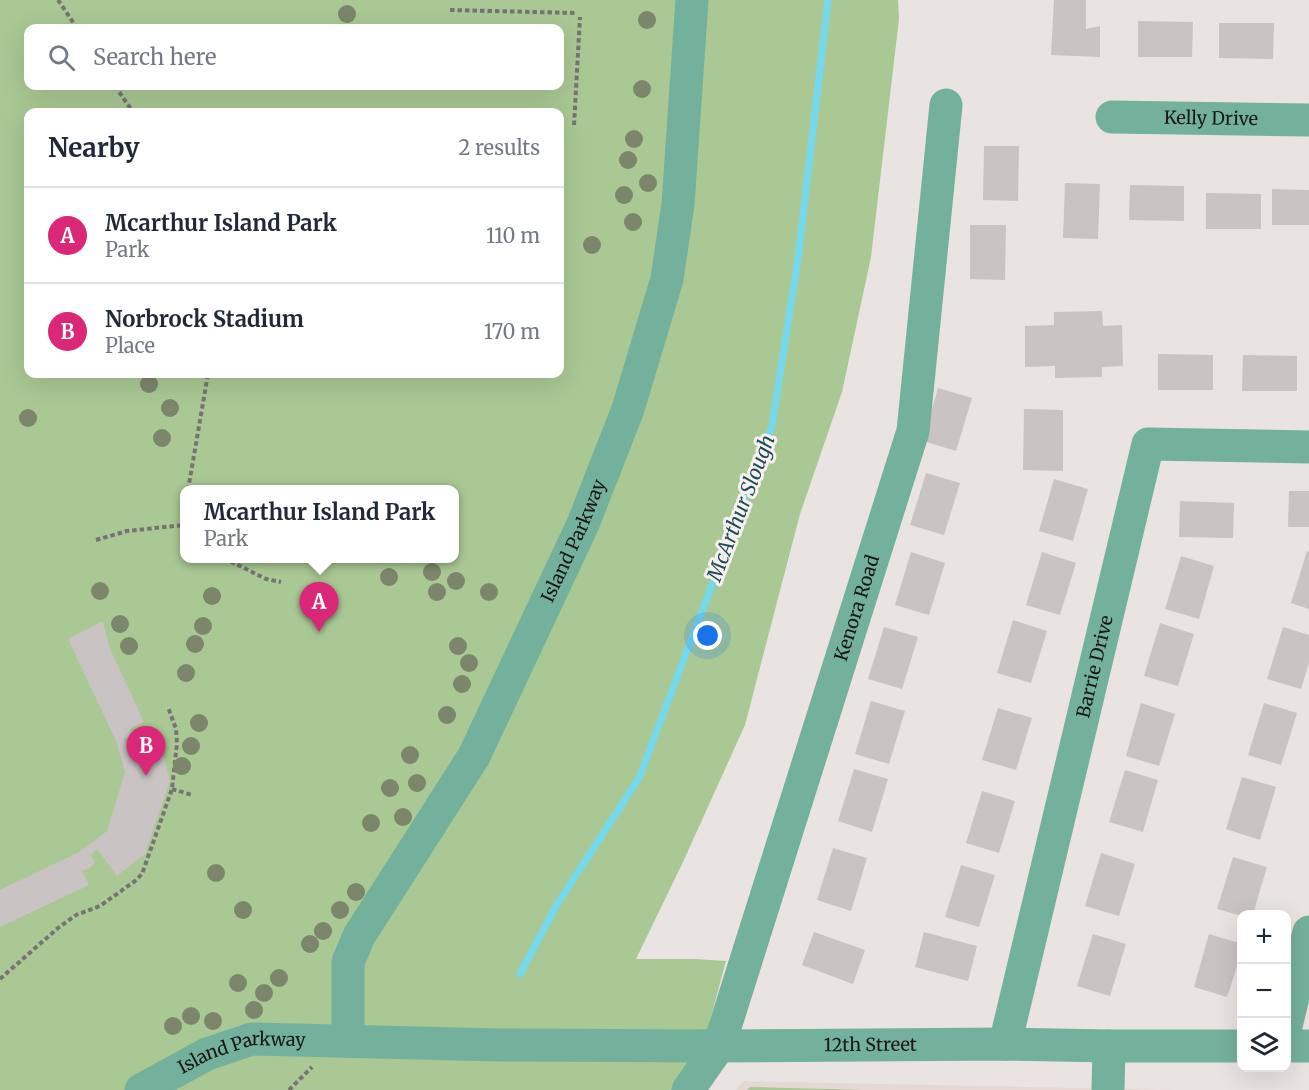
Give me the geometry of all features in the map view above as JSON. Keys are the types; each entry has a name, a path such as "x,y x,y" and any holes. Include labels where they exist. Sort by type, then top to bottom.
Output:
{"street":[{"name":"Island Parkway","path":"348,1041 348,962 359,936 474,756 583,524 628,409 667,279 678,204 692,0"},
{"name":"Kenora Road","path":"688,1090 720,1046 913,431 946,105"},
{"name":"Kelly Drive","path":"1112,117 1309,120"},
{"name":"Barrie Drive","path":"1005,1044 1148,444 1309,447"},
{"path":"1289,1018 1309,932"},
{"name":"Island Parkway","path":"141,1090 207,1054 252,1039 499,1045"},
{"name":"12th Street","path":"499,1045 1237,1046"},
{"path":"1108,1090 1109,1046"},
{"path":"1291,1046 1309,1046"}],"path":[{"path":"58,0 74,24"},
{"path":"450,10 578,15 574,125"},
{"path":"118,90 129,108"},
{"path":"189,485 207,378"},
{"path":"96,540 127,531 180,525"},
{"path":"234,563 266,579 281,582"},
{"path":"0,979 58,928 76,915 100,906 142,874 171,789 177,743 176,729 168,707"},
{"path":"171,789 192,795"}],"shaded area":[{"path":"743,1081 1176,1090 736,1090"}],"green space":[{"path":"0,0 898,0 899,19 871,257 842,392 800,514 745,725 636,959 726,961 697,1068 681,1090 0,1090"},
{"path":"750,1087 864,1090 747,1090"}],"building":[{"path":"1054,0 1086,0 1086,29 1100,26 1100,57 1051,55"},
{"path":"1138,21 1193,22 1192,57 1138,57"},
{"path":"1219,23 1274,23 1273,59 1219,58"},
{"path":"984,146 1019,146 1018,201 983,200"},
{"path":"1065,183 1100,184 1098,239 1063,238"},
{"path":"1130,185 1184,186 1184,221 1129,220"},
{"path":"1272,189 1309,190 1309,225 1272,225"},
{"path":"1206,193 1261,194 1261,229 1206,229"},
{"path":"970,225 1006,225 1005,280 970,279"},
{"path":"1102,311 1103,326 1122,325 1123,366 1102,367 1102,377 1055,378 1055,366 1025,367 1025,326 1054,325 1054,312"},
{"path":"1158,354 1213,355 1213,390 1158,390"},
{"path":"1243,355 1297,356 1297,391 1242,391"},
{"path":"938,388 972,398 956,451 923,441"},
{"path":"1024,409 1063,410 1063,471 1023,470"},
{"path":"926,473 960,483 944,535 910,525"},
{"path":"1054,479 1088,489 1073,541 1039,531"},
{"path":"1289,491 1309,491 1309,527 1288,527"},
{"path":"1180,501 1234,503 1233,538 1179,537"},
{"path":"1307,551 1309,552 1309,609 1291,603"},
{"path":"911,552 945,563 929,615 895,605"},
{"path":"1042,552 1076,563 1060,615 1026,605"},
{"path":"1181,556 1214,566 1199,619 1165,609"},
{"path":"1013,620 1047,631 1031,683 997,673"},
{"path":"103,621 110,649 144,722 130,729 132,735 124,739 129,754 161,746 170,781 145,854 117,876 97,849 91,855 95,862 90,868 82,871 89,885 0,927 0,890 81,851 107,831 125,772 117,743 68,639"},
{"path":"1160,623 1194,634 1178,686 1144,676"},
{"path":"884,627 918,637 902,689 868,679"},
{"path":"1283,627 1309,635 1309,663 1301,689 1267,679"},
{"path":"871,701 905,711 889,764 855,754"},
{"path":"1141,703 1175,714 1159,766 1126,756"},
{"path":"1264,703 1297,713 1281,765 1248,755"},
{"path":"998,708 1032,718 1016,770 982,760"},
{"path":"854,769 888,779 872,832 838,821"},
{"path":"1125,770 1158,780 1143,832 1109,822"},
{"path":"1242,777 1276,787 1260,840 1226,829"},
{"path":"982,791 1015,801 999,853 966,843"},
{"path":"833,848 867,858 851,911 817,900"},
{"path":"1101,853 1135,864 1119,916 1085,906"},
{"path":"1233,857 1267,867 1254,910 1237,910 1237,915 1217,909"},
{"path":"961,865 995,875 979,927 945,917"},
{"path":"814,932 865,950 853,984 802,965"},
{"path":"924,932 977,946 968,981 915,967"},
{"path":"1093,934 1126,944 1110,996 1077,986"},
{"path":"1209,934 1237,942 1237,966 1227,997 1194,987"}],"waterway":[{"name":"McArthur Slough","path":"520,974 556,906 639,778 772,426 798,258 828,0"}],"place":[{"name":"Mcarthur Island Park","path":"319,632"},
{"name":"Norbrock Stadium","path":"146,776"}]}
